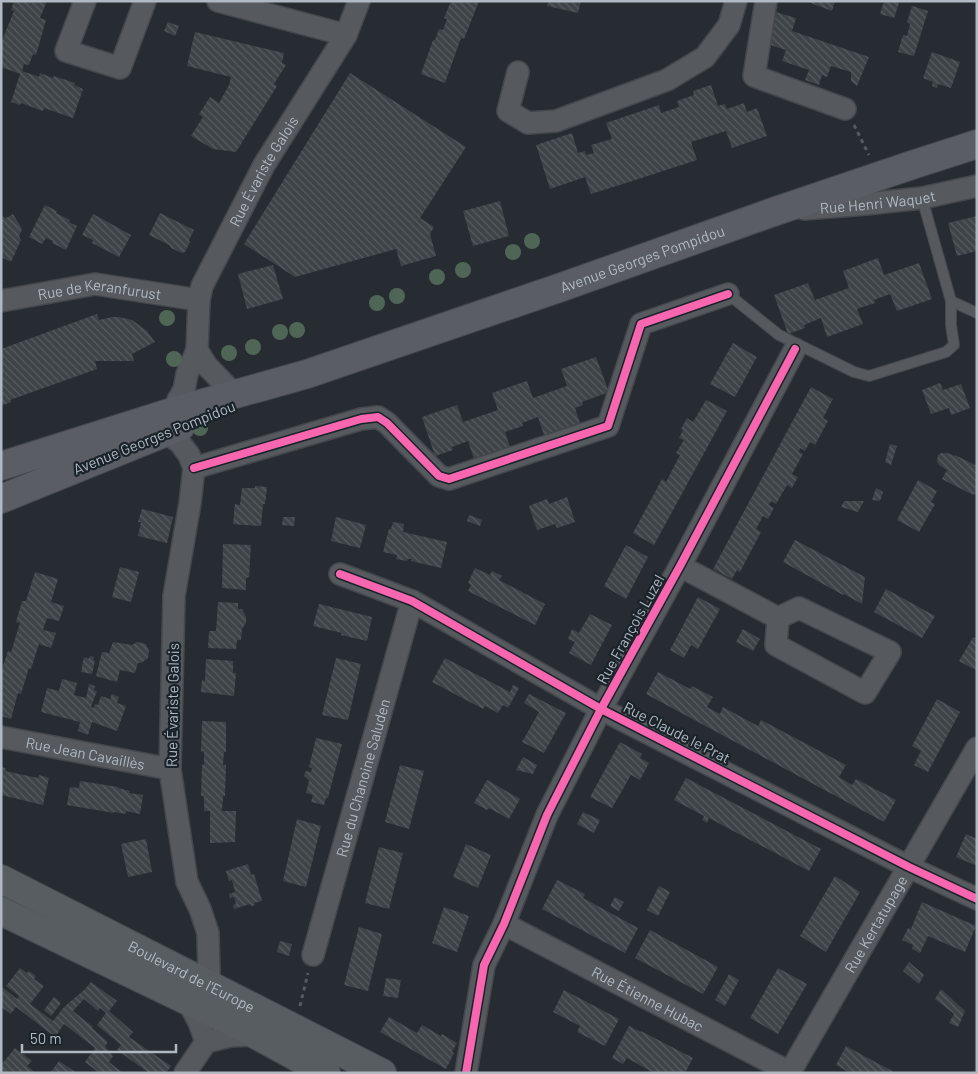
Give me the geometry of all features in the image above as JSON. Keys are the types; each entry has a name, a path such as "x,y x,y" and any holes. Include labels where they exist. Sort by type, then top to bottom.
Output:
{"main road":[{"name":"Avenue Georges Pompidou","path":"1,466 170,422 912,164 977,144"},
{"name":"Avenue Georges Pompidou","path":"1,499 170,422 235,395 307,374"},
{"name":"Boulevard de l'Europe","path":"1,879 382,1073"},
{"name":"Boulevard de l'Europe","path":"1,911 200,981 257,1035 326,1073"}],"street":[{"path":"85,1 66,51 120,68 145,1"},
{"path":"218,1 346,35"},
{"name":"Rue Évariste Galois","path":"170,422 198,350 199,300 202,286 264,165 346,35 359,1"},
{"path":"518,72 508,110 528,123 556,121 667,80 705,57 729,25 736,1"},
{"path":"766,1 754,76 845,109"},
{"name":"Rue Henri Waquet","path":"776,211 922,198 977,186"},
{"name":"Rue de Keranfurust","path":"1,301 95,284 199,300"},
{"path":"170,422 180,444 189,455 194,468 361,418 378,417 387,423 439,476 449,479 608,426 641,324 728,294"},
{"name":"Rue François Luzel","path":"466,1073 484,965 504,924 547,815 601,709 680,566 795,349"},
{"path":"198,350 207,366 235,395"},
{"name":"Rue Évariste Galois","path":"194,468 190,504 174,596 170,769 187,882 200,909 208,933 200,981 199,1022 206,1042"},
{"path":"680,566 778,618"},
{"name":"Rue Claude le Prat","path":"340,574 412,601 601,709 909,867 977,899"},
{"name":"Rue du Chanoine Saluden","path":"312,955 412,601"},
{"path":"799,608 890,652 865,693 776,645 778,618 799,608"},
{"name":"Rue Jean Cavaillès","path":"1,737 170,769"},
{"name":"Rue Kertatupage","path":"791,1072 977,748"},
{"name":"Rue Étienne Hubac","path":"504,924 791,1072"},
{"path":"185,1073 206,1042 230,1036 257,1035"}],"lane":[{"path":"728,294 779,335 854,372 869,376 946,352 954,345 951,325 951,301 922,198"},
{"path":"951,301 977,313"}],"path":[{"path":"845,109 870,158"},
{"path":"295,1028 312,955"}],"building":[{"path":"14,1 47,1 40,18 46,20 36,55 33,54 29,65 24,64 22,71 39,77 40,73 53,78 54,76 75,83 74,85 83,89 73,118 44,108 43,111 21,103 20,105 11,102 20,74 1,67 1,43 14,11 11,10"},
{"path":"451,1 479,1 464,39 461,38 445,83 421,74 433,40 435,40 439,29 443,30 447,19 444,18"},
{"path":"548,1 581,1 578,13 547,6"},
{"path":"805,1 835,1 832,11"},
{"path":"884,1 900,1 894,18 880,14"},
{"path":"912,6 928,11 914,56 898,52 903,35 907,36 910,24 907,22"},
{"path":"772,11 796,18 792,31 869,57 857,86 851,81 851,72 831,66 827,77 822,75 819,85 805,80 809,70 782,61 786,50 764,43"},
{"path":"168,22 179,26 175,36 164,31"},
{"path":"195,32 284,53 282,63 286,65 274,84 277,86 236,152 213,149 191,136 203,117 199,114 210,97 219,103 229,85 231,77 187,66"},
{"path":"932,52 960,62 951,88 938,84 937,88 932,86 933,82 923,78"},
{"path":"350,73 466,147 420,218 434,227 430,234 436,256 401,266 396,249 295,277 244,244"},
{"path":"711,85 718,106 725,104 727,109 744,103 747,112 757,108 767,136 732,148 726,131 691,142 697,160 591,194 585,177 550,189 536,145 572,133 578,153 585,151 586,155 594,153 591,145 612,139 606,123 659,105 661,113 679,107 677,101 694,95 693,91"},
{"path":"500,201 509,236 473,246 463,211"},
{"path":"45,205 57,211 56,213 77,226 66,250 46,238 42,244 29,237"},
{"path":"160,213 194,230 185,252 182,253 171,248 169,245 149,235"},
{"path":"13,214 22,229 19,236 21,240 11,262 1,257 1,216 6,218"},
{"path":"93,214 131,235 119,257 92,243 93,240 82,235"},
{"path":"977,216 977,251 957,256 948,223"},
{"path":"878,258 884,275 919,263 932,299 897,311 890,294 874,300 875,303 857,309 863,324 827,337 821,318 804,325 805,328 788,334 774,295 808,283 815,300 849,288 843,271"},
{"path":"273,265 283,299 247,309 238,274"},
{"path":"97,314 99,320 119,317 132,320 147,331 155,342 132,354 134,361 95,361 97,369 10,400 11,402 1,406 1,349"},
{"path":"733,343 757,357 735,397 710,384"},
{"path":"596,357 609,392 582,402 583,405 575,408 580,423 544,435 538,417 522,423 523,426 505,432 510,447 474,459 468,441 452,447 453,450 435,456 422,417 457,405 463,422 498,410 492,393 527,381 533,398 567,386 561,369"},
{"path":"940,383 943,390 961,384 970,408 951,415 949,408 931,414 922,390"},
{"path":"811,387 833,399 823,418 828,421 815,445 810,442 805,451 800,448 799,452 803,454 792,474 798,477 792,488 787,485 776,504 771,501 769,505 774,508 768,519 763,516 756,529 761,532 740,572 737,570 732,579 713,569"},
{"path":"706,400 727,411 654,545 633,533 662,479 666,482 680,455 676,453 684,440 679,438 687,418 693,422"},
{"path":"890,444 897,446 891,465 885,462"},
{"path":"941,453 955,455 977,466 977,495 973,495 942,479 947,470 939,465 937,461 938,455"},
{"path":"918,480 937,491 931,502 935,504 919,532 897,520"},
{"path":"255,486 267,487 261,526 233,524 235,504 240,505 242,488 255,488"},
{"path":"876,488 883,492 880,501 872,500"},
{"path":"567,497 575,522 557,528 555,524 537,530 529,506 547,499 549,504"},
{"path":"844,501 864,501 858,512 841,507"},
{"path":"142,509 173,517 167,543 138,536 141,522 138,522"},
{"path":"469,515 482,520 480,526 467,521"},
{"path":"283,517 295,517 294,526 282,525"},
{"path":"336,517 366,525 360,548 331,541"},
{"path":"393,522 404,524 403,532 447,542 441,568 411,561 412,559 407,561 396,559 397,555 383,552 389,529 391,529"},
{"path":"795,540 865,577 862,604 783,562"},
{"path":"223,544 251,545 249,577 246,578 246,590 222,588"},
{"path":"626,545 648,557 626,599 604,586"},
{"path":"120,567 139,572 131,602 112,597"},
{"path":"475,568 490,575 492,571 502,576 499,580 545,604 535,625 468,591 471,585 468,583"},
{"path":"35,572 58,579 51,602 64,606 59,621 47,618 43,630 56,633 51,648 39,644 21,694 18,693 11,719 1,716 1,672 8,651 11,652 20,623 16,622 22,601 26,601"},
{"path":"886,589 935,616 922,638 874,612"},
{"path":"698,597 720,609 698,649 691,645 684,658 670,650"},
{"path":"218,602 238,603 238,609 242,609 246,617 241,640 237,640 236,649 208,648 209,631 216,631"},
{"path":"319,604 372,617 367,641 313,626"},
{"path":"590,614 612,625 591,665 569,653 575,642 568,639 572,629 579,633"},
{"path":"743,629 760,639 753,651 736,642"},
{"path":"973,637 977,639 977,671 959,661"},
{"path":"113,642 132,645 137,642 146,644 149,651 148,658 138,663 135,673 120,670 117,682 96,676 102,652 109,653"},
{"path":"90,656 94,657 93,660 95,661 92,674 81,672 84,657 89,659"},
{"path":"336,658 361,664 348,720 322,715"},
{"path":"445,658 510,692 513,685 519,688 508,708 503,705 498,713 485,706 483,709 432,682"},
{"path":"206,659 233,661 233,673 236,673 234,696 201,692 202,680 205,681"},
{"path":"658,672 690,689 692,686 713,697 707,707 720,714 723,707 758,726 761,720 846,765 839,777 852,785 856,779 896,800 884,822 646,694"},
{"path":"62,679 77,683 74,695 86,698 89,684 95,686 94,690 97,691 91,707 94,708 95,704 98,705 101,696 110,699 112,694 119,697 117,703 126,706 117,731 92,722 88,735 78,731 80,722 41,712 47,688 59,691"},
{"path":"529,694 566,713 544,753 522,742 539,712 524,703"},
{"path":"937,699 960,712 928,772 914,765 921,751 912,746"},
{"path":"202,721 226,722 226,752 224,752 223,765 226,765 225,796 223,796 222,811 236,811 235,842 210,843 210,811 204,811 204,796 201,796 202,765 204,765 204,751 201,752"},
{"path":"316,738 342,744 328,798 326,798 324,805 311,802 313,795 306,793 309,780 304,776 305,772 311,772 312,768 309,767"},
{"path":"620,742 642,754 640,758 649,763 640,780 631,775 612,808 590,797"},
{"path":"523,757 537,765 533,774 516,770"},
{"path":"400,765 424,771 409,829 385,822"},
{"path":"1,767 6,768 5,771 38,778 39,775 49,778 43,805 1,795"},
{"path":"686,778 821,849 809,871 709,818 707,823 702,820 704,816 674,800"},
{"path":"487,780 520,799 509,819 489,808 487,810 474,803"},
{"path":"80,781 118,787 130,791 129,793 143,795 140,814 126,811 126,814 114,813 67,805 70,787 79,788"},
{"path":"583,812 600,820 594,833 577,824"},
{"path":"297,819 321,826 306,887 283,881"},
{"path":"966,834 977,839 977,866 956,857"},
{"path":"146,839 152,872 128,877 121,844"},
{"path":"466,844 491,855 478,888 453,877"},
{"path":"379,847 403,853 389,909 365,903"},
{"path":"248,864 251,875 254,874 262,901 254,903 255,905 251,906 250,904 234,909 233,905 236,904 234,897 230,898 229,894 235,892 232,880 229,881 226,871"},
{"path":"835,876 860,892 826,952 800,936"},
{"path":"557,880 585,894 583,898 638,928 625,953 542,909"},
{"path":"659,886 670,892 658,916 647,910"},
{"path":"615,897 624,902 619,911 610,906"},
{"path":"922,902 976,926 965,952 928,936 920,953 912,949 913,945 902,940 908,928 911,929"},
{"path":"444,907 469,916 457,952 432,943"},
{"path":"359,927 382,934 368,991 344,985"},
{"path":"650,930 718,967 703,994 635,958"},
{"path":"280,941 292,944 289,956 277,952"},
{"path":"909,962 924,975 919,984 903,971"},
{"path":"20,968 36,976 34,979 44,986 30,1004 53,1021 64,1007 91,982 117,1001 109,1011 133,1032 129,1037 171,1066 166,1073 149,1073 117,1050 121,1045 97,1025 106,1013 100,1008 98,1011 84,999 73,1011 108,1042 105,1046 113,1056 109,1062 123,1073 99,1073 85,1062 95,1048 64,1024 55,1037 16,1007 11,1014 1,1007 2,987 17,999 19,996 6,986"},
{"path":"778,968 807,984 778,1034 750,1018"},
{"path":"729,974 739,980 725,1006 715,1000"},
{"path":"386,978 401,980 398,998 383,996"},
{"path":"941,989 965,1011 958,1027 949,1023 954,1014 935,999"},
{"path":"564,990 619,1019 605,1046 577,1032 580,1026 553,1012"},
{"path":"54,997 61,1003 51,1016 44,1010"},
{"path":"389,1017 417,1033 422,1025 457,1043 446,1069 380,1032"},
{"path":"629,1026 693,1058 685,1073 654,1073 627,1058 623,1064 612,1058"},
{"path":"846,1046 896,1073 850,1073 836,1065"},
{"path":"15,1048 32,1061 27,1066 36,1073 1,1073 1,1065"},
{"path":"59,1061 77,1073 50,1073"}],"cycle path":[{"path":"194,468 361,419 378,417 387,423 439,476 449,479 608,426 641,324 728,294"},
{"path":"466,1073 484,965 504,924 547,815 601,709 680,566 795,349"},
{"path":"340,574 412,601 601,709 909,867 977,899"}]}
